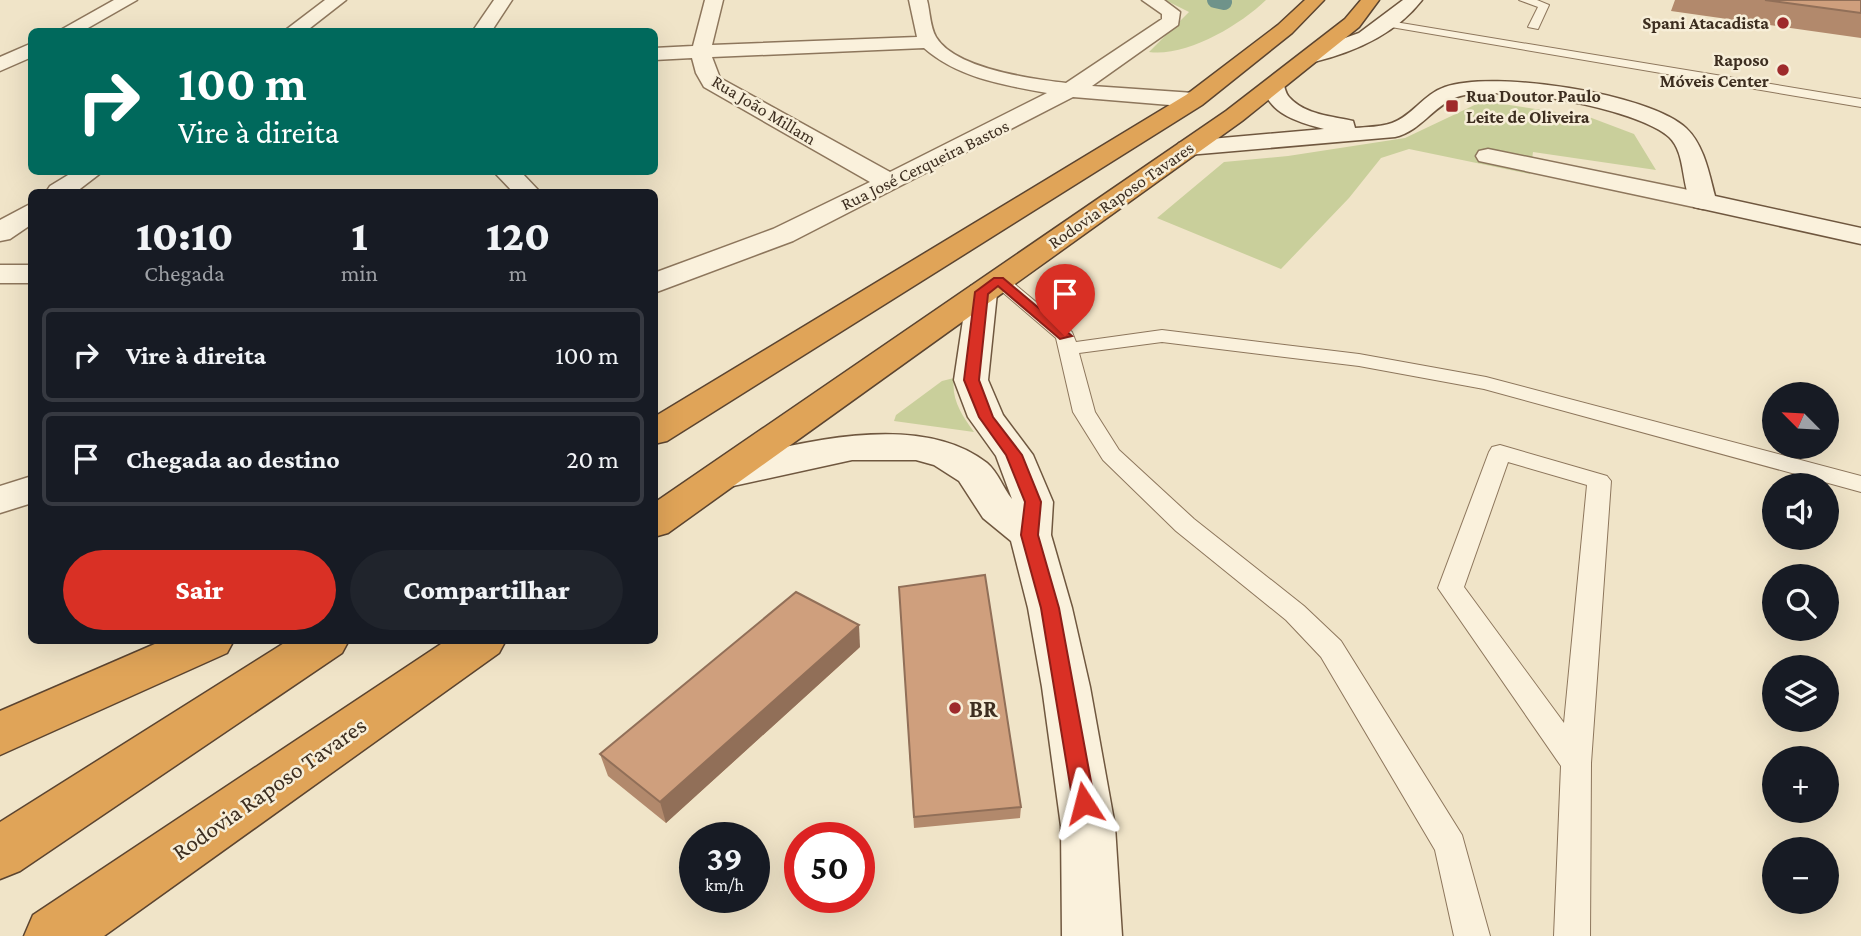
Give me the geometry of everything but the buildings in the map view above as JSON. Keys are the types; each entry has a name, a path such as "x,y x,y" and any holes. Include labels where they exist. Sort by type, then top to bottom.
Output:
{"highway":[{"name":"Rodovia Raposo Tavares","path":"658,431 1194,100 1285,29 1315,0"},
{"name":"Rodovia Raposo Tavares","path":"658,520 1274,86 1352,23 1370,0"},
{"path":"0,734 202,644"},
{"path":"0,853 320,644"},
{"name":"Rodovia Raposo Tavares","path":"54,936 477,644"}],"street":[{"path":"74,28 128,0"},
{"path":"298,28 337,0"},
{"path":"484,28 503,0"},
{"name":"Rua João Millam","path":"714,0 701,52 702,71 712,82 890,183"},
{"path":"918,0 929,42 947,56 970,66 1008,79 1069,91 1194,100"},
{"name":"Rua José Cerqueira Bastos","path":"658,282 783,235 1069,91 1171,21 1171,12 1150,0"},
{"path":"1310,57 1368,38 1389,24 1413,0"},
{"path":"658,54 929,42"},
{"path":"1274,86 1276,97 1311,120 1399,129"},
{"path":"1188,148 1399,129 1433,102 1452,92 1470,88 1528,90 1613,104 1657,120 1676,132 1687,145 1703,201"},
{"path":"1069,91 1117,108 1143,132"},
{"path":"1488,156 1861,236"},
{"path":"64,189 84,175"},
{"path":"510,175 524,189"},
{"path":"0,233 28,214"},
{"path":"0,274 28,274"},
{"path":"990,286 971,380 986,417 1014,455 1033,502 1030,535 1050,608 1066,687 1088,826 1092,936"},
{"path":"724,475 857,445 898,446 946,457 975,473 995,505 1030,535"},
{"path":"0,500 28,490"}],"lane":[{"path":"1524,0 1544,5 1534,27"},
{"path":"1389,24 1861,103"},
{"path":"990,286 1065,336 1084,412 1111,455 1185,525 1295,613 1331,649 1450,846 1472,936"},
{"path":"1069,349 1111,341 1162,337 1359,360 1486,383 1861,484"},
{"path":"1572,936 1576,763 1599,481 1500,452 1451,588 1576,763"}],"green space":[{"path":"1165,0 1266,0 1242,20 1211,38 1179,50 1149,52 1189,12"},
{"path":"1483,101 1589,117 1634,134 1656,170 1533,152 1530,174 1409,149 1381,158 1349,198 1281,269 1157,218 1224,162 1288,156 1405,138"},
{"path":"954,378 956,400 974,432 894,421 896,415 942,381"}],"waterway":[{"path":"1215,0 1224,2"}],"place":[{"name":"Spani Atacadista","path":"1783,23"},
{"name":"Raposo Móveis Center","path":"1783,70"},
{"name":"Rua Doutor Paulo Leite de Oliveira","path":"1452,106"},
{"name":"BR","path":"955,708"}],"route":[{"path":"1065,336 999,280 982,292 971,380 986,417 1014,455 1033,502 1030,535 1050,608 1066,687 1084,803"}]}
